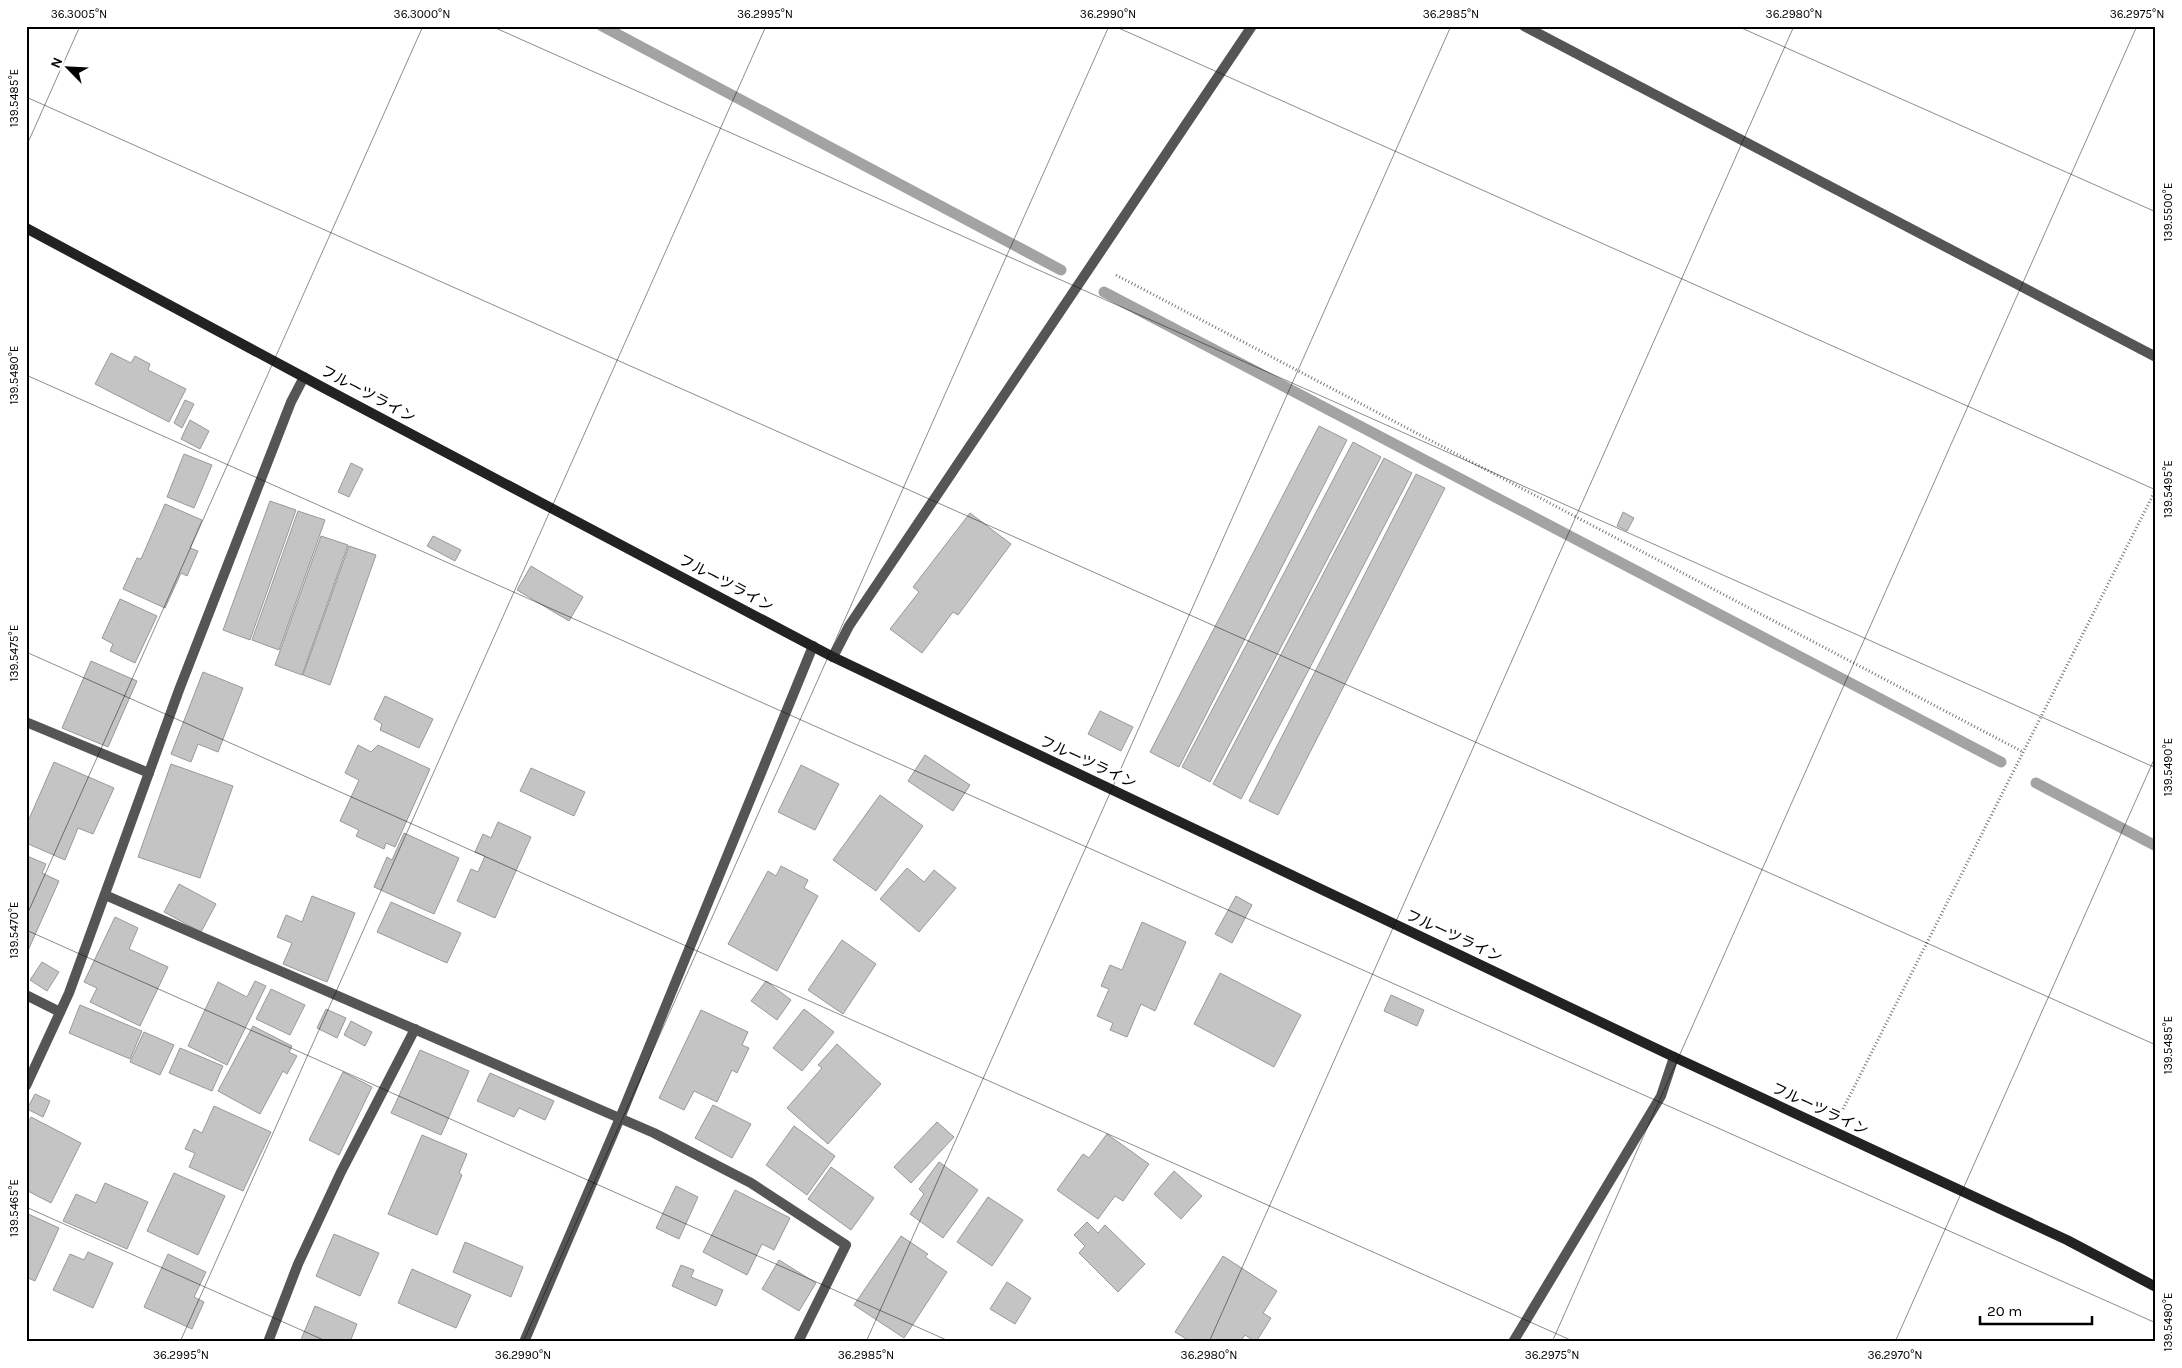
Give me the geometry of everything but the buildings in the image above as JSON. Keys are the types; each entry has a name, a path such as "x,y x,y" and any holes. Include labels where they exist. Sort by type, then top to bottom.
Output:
{"street":[{"path":"833,657 849,626 1252,26"},
{"path":"1524,26 2156,357"},
{"name":"フルーツライン","path":"26,228 833,657 1674,1057 2067,1240 2156,1287"},
{"path":"26,1086 60,1012 105,895 179,690 287,411 304,377"},
{"path":"524,1342 620,1118 793,690 813,646"},
{"path":"26,722 149,773"},
{"path":"105,895 654,1133 751,1183 846,1245 798,1342"},
{"path":"26,995 60,1012"},
{"path":"268,1342 298,1264 341,1172 415,1029"},
{"path":"1514,1342 1661,1096 1674,1057"}],"path":[{"path":"1093,263 2023,752"},
{"path":"1832,1130 2156,488"}],"waterway":[{"path":"602,26 1061,270"},
{"path":"1104,292 2001,762"},
{"path":"2036,783 2156,846"}]}
